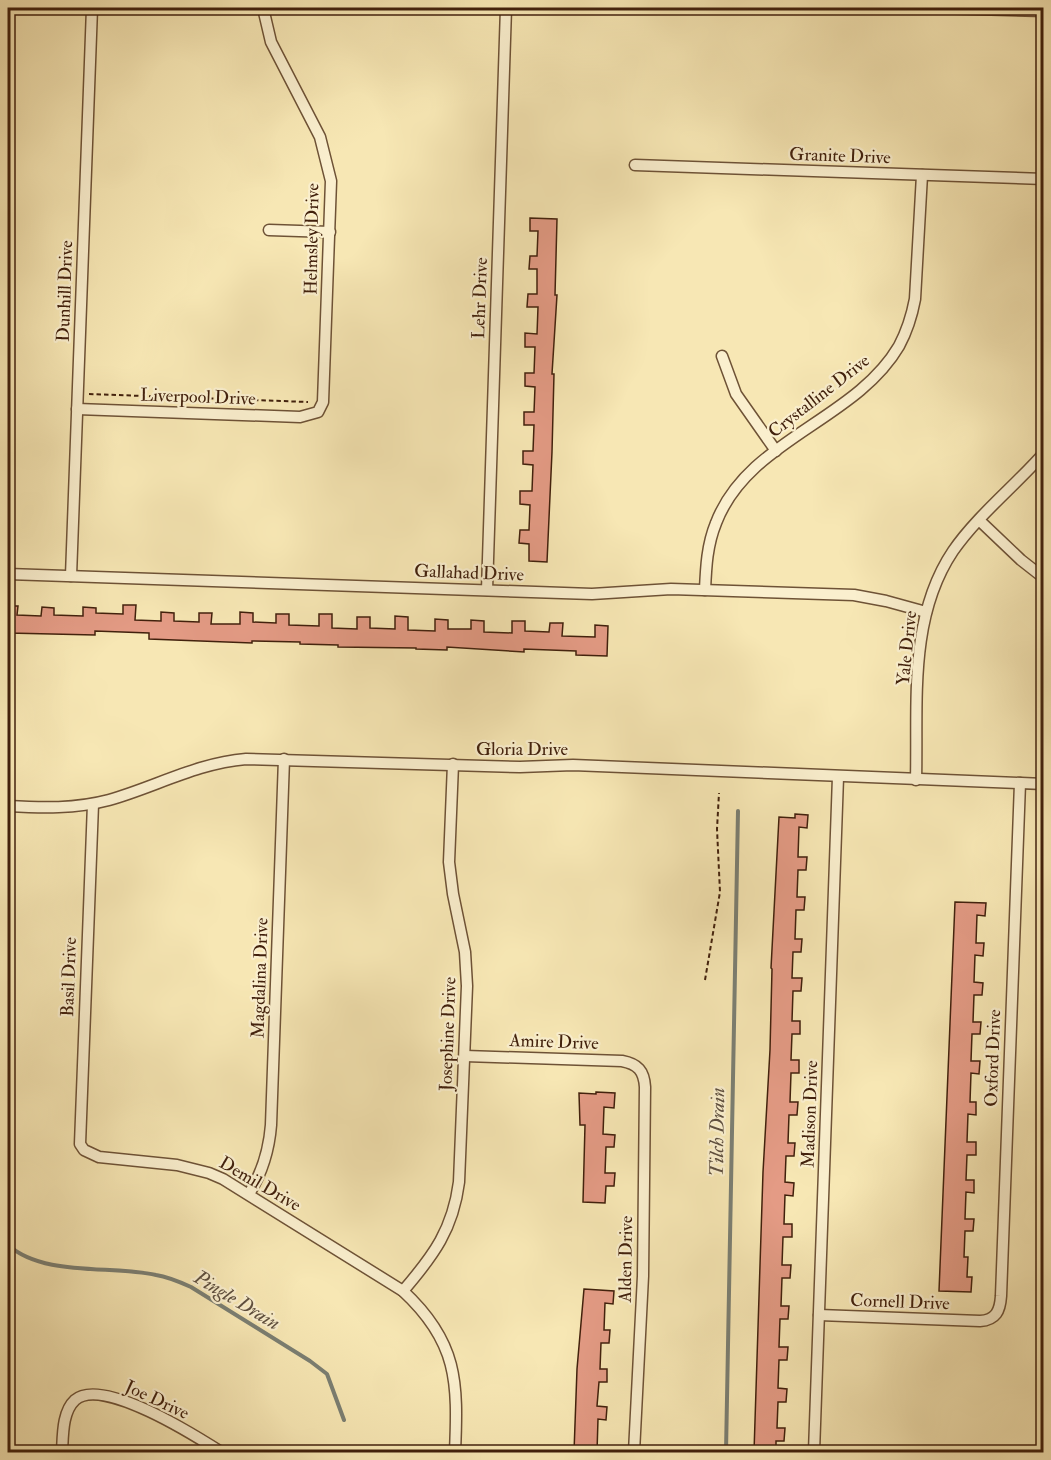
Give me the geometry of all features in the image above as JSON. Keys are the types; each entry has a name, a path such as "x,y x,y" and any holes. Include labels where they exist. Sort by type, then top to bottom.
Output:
{"street":[{"name":"Dunhill Drive","path":"71,576 92,8"},
{"name":"Helmsley Drive","path":"263,8 270,42 313,122 325,151 331,181 324,394 318,412"},
{"name":"Lehr Drive","path":"487,590 506,8"},
{"path":"936,8 1044,11"},
{"name":"Granite Drive","path":"635,165 1044,179"},
{"name":"Crystalline Drive","path":"705,590 708,549 719,514 739,484 776,451 866,385 899,346 912,316 915,299 922,175"},
{"path":"269,230 330,232"},
{"path":"722,356 736,394 776,451"},
{"name":"Liverpool Drive","path":"77,409 300,417 318,412"},
{"name":"Yale Drive","path":"916,780 919,661 926,612 933,590 954,550 1044,453"},
{"path":"980,521 1027,566 1044,578"},
{"name":"Gallahad Drive","path":"8,574 592,594 656,589 854,595 926,612"},
{"name":"Gloria Drive","path":"8,806 63,808 93,804 128,794 213,763 246,759 520,766 573,765 1044,784"},
{"name":"Magdalina Drive","path":"249,1194 263,1168 270,1133 284,759"},
{"name":"Josephine Drive","path":"403,1291 434,1254 449,1226 459,1182 467,986 465,952 449,862 453,764"},
{"name":"Madison Drive","path":"814,1452 838,777"},
{"name":"Oxford Drive","path":"980,1321 995,1317 999,1311 1001,1296 1020,783"},
{"name":"Basil Drive","path":"84,1150 80,1136 93,804"},
{"name":"Amire Drive","path":"465,1056 622,1061 640,1068"},
{"name":"Alden Drive","path":"634,1452 643,1276 645,1087 640,1068"},
{"name":"Demil Drive","path":"84,1150 99,1157 177,1165 209,1173 249,1194 403,1291 427,1315 451,1359 456,1392 455,1452"},
{"name":"Cornell Drive","path":"819,1315 980,1321"},
{"name":"Joe Drive","path":"62,1452 67,1414 76,1399 91,1394 99,1394 133,1404 158,1415 221,1452"}],"path":[{"path":"86,394 310,402"},
{"path":"705,980 720,892 717,829 719,793"}],"building":[{"path":"530,218 557,219 555,295 557,295 552,374 554,374 552,452 547,562 529,561 529,544 519,543 520,530 529,530 530,505 520,504 520,491 532,491 533,465 523,464 523,451 533,451 534,425 524,425 524,412 534,412 535,387 525,386 525,373 534,373 535,347 525,347 525,333 537,334 538,307 527,307 528,294 537,294 537,269 529,269 530,256 537,256 538,231 530,231"},
{"path":"123,605 136,605 135,620 161,621 161,612 174,613 174,621 199,622 199,613 212,613 211,624 240,624 240,612 253,613 253,622 276,623 276,614 289,614 289,625 319,626 319,614 332,614 332,628 357,629 357,617 370,617 370,628 395,629 395,616 408,617 408,630 435,631 435,619 448,620 448,629 471,629 471,620 484,621 484,632 512,633 512,621 525,621 525,631 549,632 550,623 563,623 562,636 595,637 595,625 608,626 607,656 576,655 576,651 524,649 524,652 447,647 447,650 338,647 338,645 300,644 300,642 252,641 252,643 149,639 149,633 95,631 95,635 8,633 8,606 18,606 17,615 41,616 42,607 54,608 54,615 83,616 83,607 96,608 96,613 123,614"},
{"path":"795,814 808,815 807,828 799,827 798,857 807,857 806,870 798,870 797,897 805,897 804,910 796,910 795,939 802,939 801,952 793,952 792,978 802,978 801,991 793,991 792,1021 800,1021 800,1034 792,1034 791,1060 799,1060 799,1073 791,1073 790,1102 798,1102 797,1115 789,1115 788,1143 795,1143 794,1156 786,1156 785,1182 794,1183 793,1196 785,1195 784,1224 792,1224 792,1237 783,1237 782,1265 791,1265 790,1278 782,1278 781,1306 789,1306 788,1319 780,1319 779,1347 788,1347 787,1360 779,1360 778,1388 787,1389 786,1402 778,1402 777,1428 785,1428 784,1441 776,1441 776,1452 754,1452 763,1172 770,1050 771,968 779,817 795,818"},
{"path":"955,902 986,903 985,916 977,915 976,943 984,943 983,956 975,955 974,982 983,983 982,995 974,995 973,1022 981,1022 980,1034 972,1034 971,1061 980,1061 979,1074 971,1073 970,1102 976,1102 976,1115 968,1114 967,1142 976,1142 976,1155 967,1155 966,1180 974,1180 974,1193 966,1192 965,1219 974,1219 973,1231 965,1231 964,1257 968,1257 967,1277 972,1277 971,1292 939,1291"},
{"path":"596,1092 615,1093 614,1108 604,1107 603,1134 615,1135 614,1147 606,1147 605,1173 615,1173 614,1186 606,1186 605,1203 583,1202 585,1125 580,1125 579,1093 596,1094"},
{"path":"584,1289 614,1291 613,1304 605,1303 604,1330 610,1330 609,1343 601,1343 600,1369 607,1369 607,1382 599,1382 597,1406 607,1407 606,1420 598,1419 597,1452 574,1452 577,1369"}],"waterway":[{"name":"Tilch Drain","path":"726,1452 738,811"},
{"name":"Pingle Drain","path":"8,1245 40,1262 59,1266 138,1272 170,1278 191,1287 327,1374 344,1420"}]}
